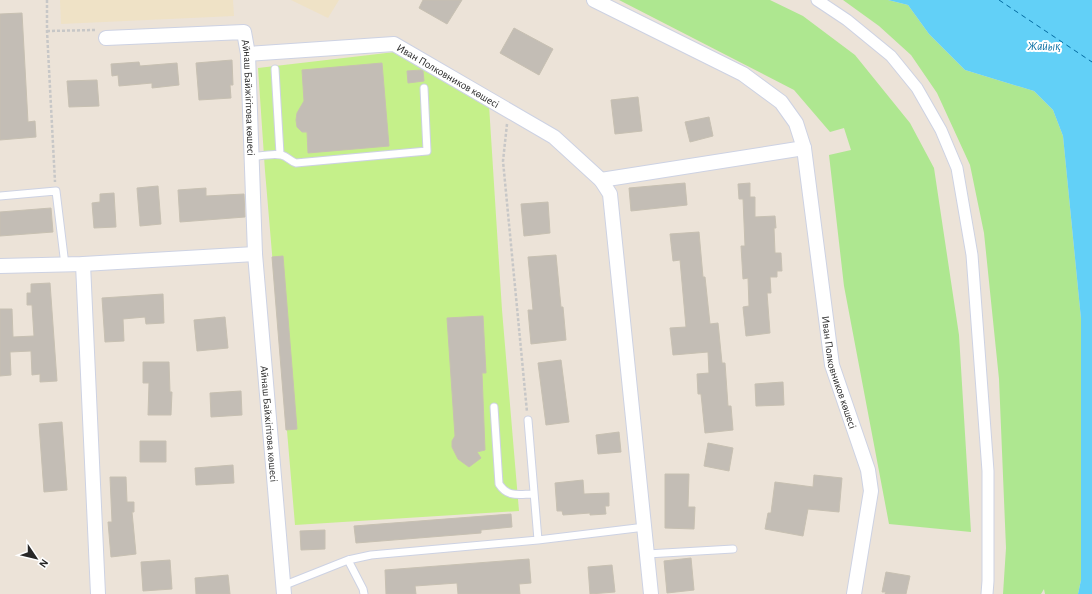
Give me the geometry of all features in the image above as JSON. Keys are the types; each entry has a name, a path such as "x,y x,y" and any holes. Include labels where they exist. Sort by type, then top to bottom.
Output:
{"street":[{"name":"Иван Полковников көшесі","path":"594,0 743,74 781,102 796,123 804,148 832,365 868,470 871,491 854,594"},
{"path":"817,0 847,20 891,56 916,88 941,130 957,168 972,255 987,463 987,594"},
{"name":"Айнаш Байжігітова көшесі","path":"106,38 244,32 248,54 255,254 284,589"},
{"name":"Иван Полковников көшесі","path":"248,54 394,44 554,137 601,180 610,194 651,594"},
{"path":"601,180 804,148"},
{"path":"0,266 65,265 255,254"},
{"path":"83,264 98,594"}],"lane":[{"path":"275,70 280,154"},
{"path":"251,157 280,154 296,163 427,152 424,88"},
{"path":"0,196 56,191 65,265"},
{"path":"494,406 499,484 503,490 511,494 534,494"},
{"path":"528,420 538,540"},
{"path":"284,589 348,560 371,555 538,540 645,527"},
{"path":"647,554 733,549"},
{"path":"348,560 363,589 364,594"}],"path":[{"path":"46,0 56,191"},
{"path":"47,31 98,30 106,38"},
{"path":"508,110 503,161 528,420"}],"shaded area":[{"path":"60,0 233,0 234,16 61,24"},
{"path":"291,0 339,0 328,18"}],"green space":[{"path":"619,0 770,0 803,16 855,55 910,123 934,168 959,335 971,532 889,524 844,286 829,155 851,150 844,128 830,132 794,90"},
{"path":"843,0 888,0 908,5 929,34 965,70 1034,91 1053,110 1063,136 1081,319 1081,580 1078,594 1045,594 1044,589 1041,594 1003,594 1006,548 999,379 984,233 970,165 937,93 911,55 879,26"},
{"path":"395,52 489,105 502,310 519,511 295,525 265,171 258,68"}],"water":[{"name":"Жайық","path":"888,0 1092,0 1092,594 1078,594 1081,580 1081,319 1063,136 1053,110 1034,91 965,70 929,34 908,5"}],"building":[{"path":"423,0 462,0 447,24 419,8"},
{"path":"22,13 28,122 35,121 36,137 0,140 0,14"},
{"path":"514,28 553,49 539,75 500,53"},
{"path":"232,60 233,85 230,85 231,98 199,100 196,63"},
{"path":"139,62 140,66 177,63 179,85 152,88 152,83 119,86 118,75 112,76 111,64"},
{"path":"382,63 389,146 308,153 307,132 302,132 297,127 296,120 297,113 304,101 302,70"},
{"path":"407,71 423,71 424,81 408,83"},
{"path":"97,80 99,106 69,107 67,81"},
{"path":"638,97 642,131 615,134 611,100"},
{"path":"709,117 713,136 690,142 685,122"},
{"path":"685,183 687,205 631,211 629,188"},
{"path":"750,183 750,197 755,197 755,217 775,216 775,253 781,253 782,271 777,271 777,277 770,277 771,293 767,293 770,333 746,336 743,307 749,306 748,278 743,279 741,246 745,246 743,199 739,199 738,184"},
{"path":"158,186 161,224 140,226 137,188"},
{"path":"206,188 206,196 244,194 245,217 180,222 178,190"},
{"path":"114,193 116,227 94,228 92,203 100,202 100,194"},
{"path":"548,202 550,233 524,236 521,204"},
{"path":"51,208 53,232 0,236 0,212"},
{"path":"699,232 703,277 705,277 710,324 718,323 722,363 725,363 728,406 731,406 733,430 705,433 701,394 698,394 697,374 709,373 708,352 673,355 670,328 686,327 680,260 673,261 670,234"},
{"path":"556,255 566,340 531,344 528,310 533,310 528,257"},
{"path":"283,256 297,429 286,430 272,257"},
{"path":"50,283 57,381 40,382 40,374 32,375 31,351 10,352 11,375 0,376 0,309 12,309 13,337 34,336 32,305 27,305 27,293 31,293 31,284"},
{"path":"163,294 164,323 146,324 145,317 123,319 124,341 105,342 102,298"},
{"path":"483,316 486,373 482,373 485,450 477,452 481,458 469,467 458,459 452,447 452,441 455,436 447,318"},
{"path":"225,317 228,348 197,351 194,320"},
{"path":"561,360 569,422 546,425 538,363"},
{"path":"143,362 169,362 170,392 172,392 171,415 148,415 149,383 143,383"},
{"path":"783,382 784,405 756,406 755,384"},
{"path":"241,391 242,415 211,417 210,393"},
{"path":"62,422 67,490 44,492 39,424"},
{"path":"619,432 621,452 598,454 596,435"},
{"path":"140,441 166,441 166,462 140,462"},
{"path":"708,443 733,448 729,471 704,466"},
{"path":"233,465 234,483 196,485 195,468"},
{"path":"665,474 689,474 688,507 695,507 694,529 665,528"},
{"path":"814,475 842,478 839,512 808,509 803,536 765,529 768,513 771,513 775,482 813,487"},
{"path":"110,477 126,477 127,502 134,502 134,512 132,512 136,554 111,557 108,522 112,522"},
{"path":"583,480 584,494 609,493 609,506 605,506 606,514 590,515 590,513 563,515 562,511 557,511 555,483"},
{"path":"511,514 512,527 481,530 481,533 356,543 354,526"},
{"path":"325,530 325,549 301,550 300,531"},
{"path":"691,558 694,590 667,593 664,561"},
{"path":"529,559 531,583 519,584 520,594 458,594 457,583 415,586 416,594 386,594 385,570"},
{"path":"170,560 172,589 143,591 141,562"},
{"path":"612,565 615,592 590,594 588,567"},
{"path":"886,572 910,576 906,594 885,594 886,592 882,592"},
{"path":"228,575 230,594 196,594 195,578"}],"ferry route":[{"path":"999,0 1092,62"}]}
